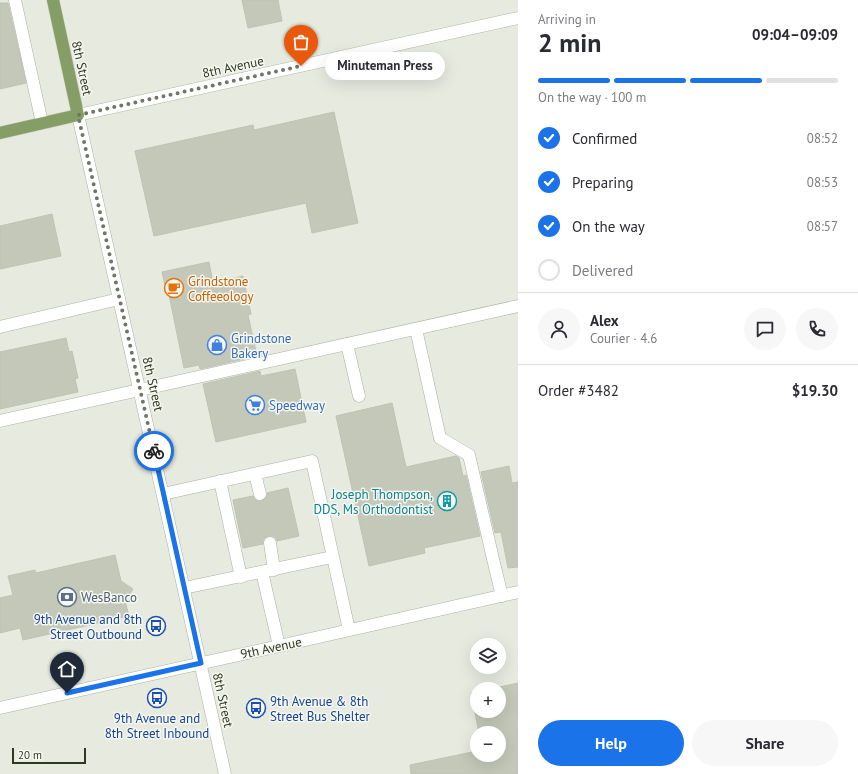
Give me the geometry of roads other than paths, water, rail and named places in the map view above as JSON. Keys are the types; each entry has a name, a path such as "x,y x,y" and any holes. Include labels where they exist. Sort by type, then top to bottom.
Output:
{"main road":[{"name":"8th Street","path":"53,0 78,115"},
{"name":"8th Avenue","path":"0,133 78,115"}],"street":[{"path":"15,0 42,123"},
{"name":"8th Avenue","path":"78,115 518,18"},
{"name":"8th Street","path":"78,115 225,774"},
{"path":"0,327 120,299"},
{"path":"0,421 518,306"},
{"path":"416,329 440,438 469,455 502,596"},
{"path":"347,344 360,396"},
{"path":"163,494 312,461 349,630"},
{"path":"255,474 260,494"},
{"path":"220,481 241,577"},
{"path":"270,543 274,570"},
{"path":"184,588 332,557"},
{"path":"262,572 279,646"},
{"name":"9th Avenue","path":"0,708 518,592"}],"place":[{"name":"Minuteman Press","path":"301,66"},
{"name":"Grindstone Coffeeology","path":"174,288"},
{"name":"Grindstone Bakery","path":"217,345"},
{"name":"Speedway","path":"255,405"},
{"name":"Joseph Thompson, DDS, Ms Orthodontist","path":"447,501"},
{"name":"WesBanco","path":"67,597"},
{"name":"9th Avenue and 8th Street Outbound","path":"156,626"},
{"name":"9th Avenue and 8th Street Inbound","path":"157,698"},
{"name":"9th Avenue & 8th Street Bus Shelter","path":"256,708"}]}
